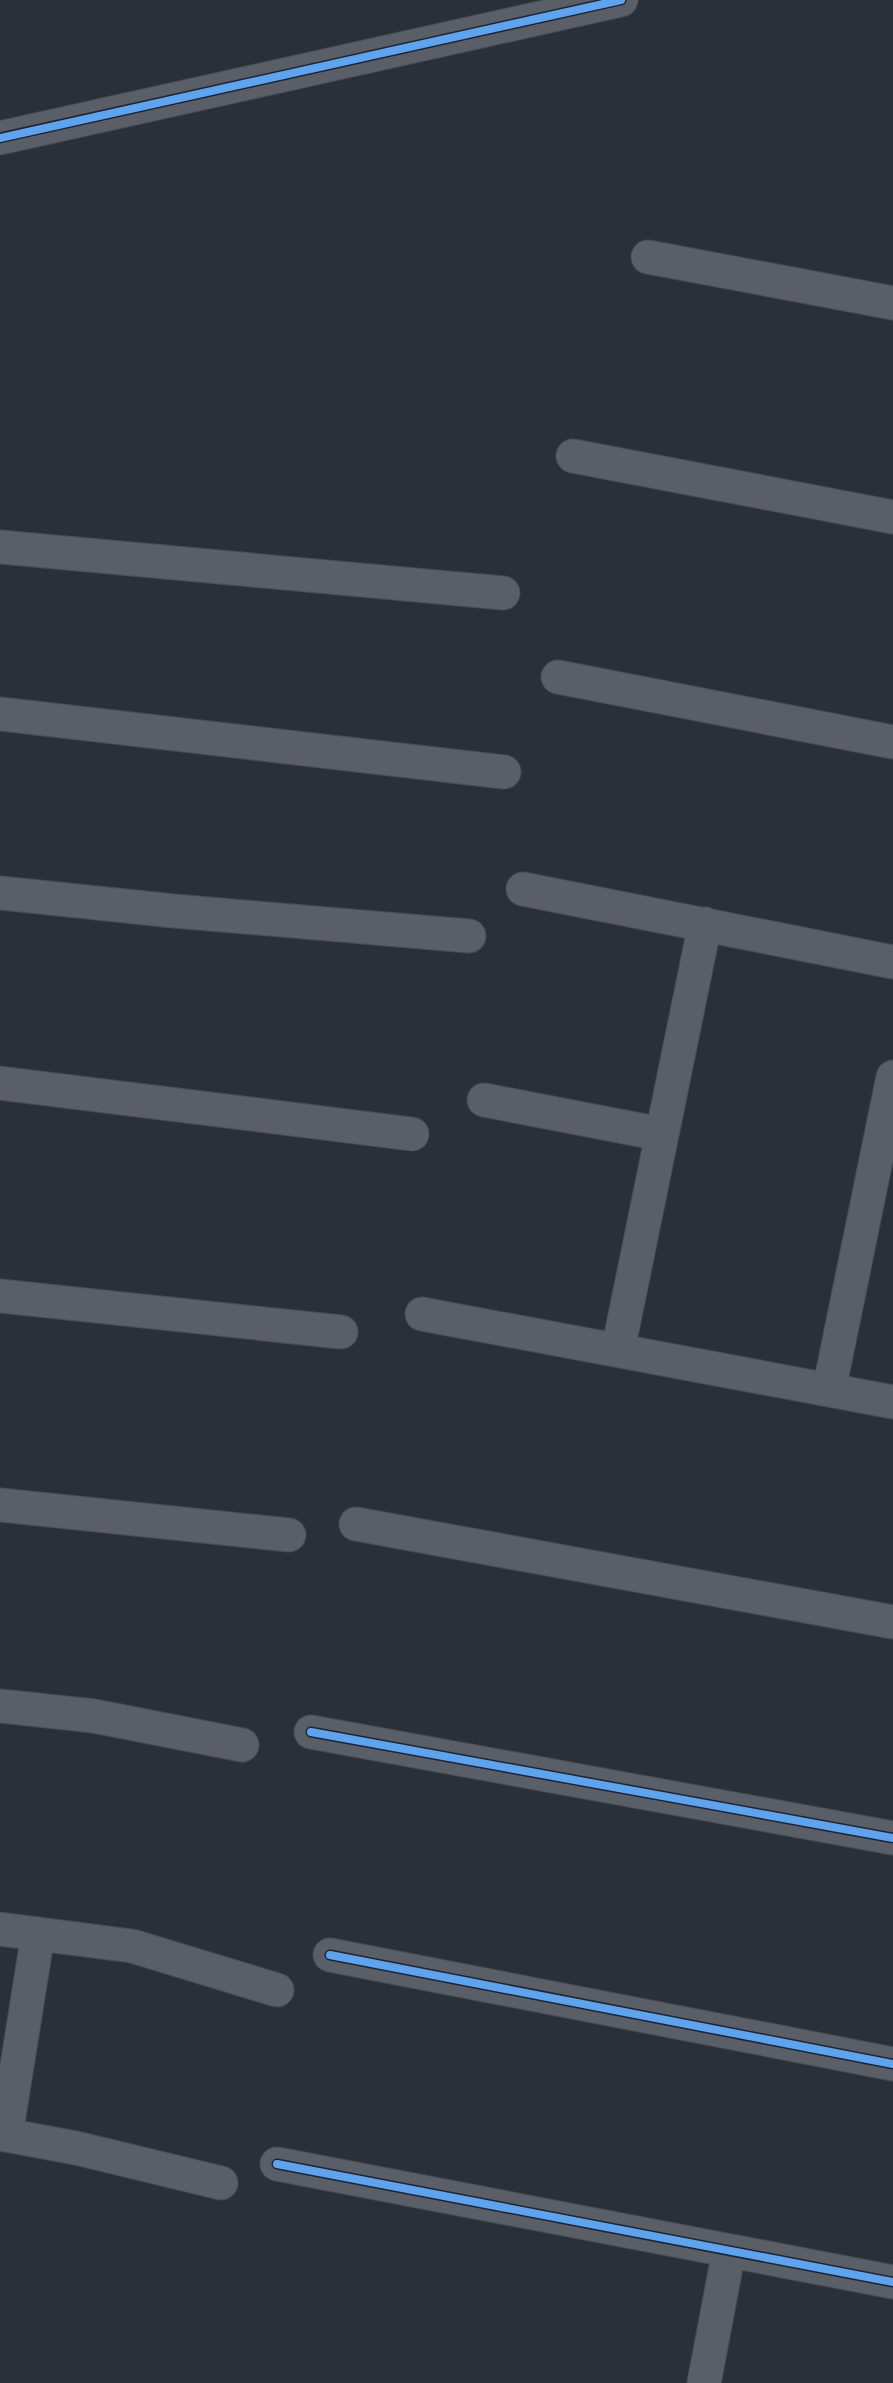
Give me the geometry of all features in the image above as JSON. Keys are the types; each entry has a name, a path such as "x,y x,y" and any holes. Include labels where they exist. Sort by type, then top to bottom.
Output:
{"street":[{"path":"0,138 621,0"},
{"path":"648,257 893,303"},
{"path":"573,456 893,517"},
{"path":"0,547 503,593"},
{"path":"558,677 893,742"},
{"path":"0,714 504,772"},
{"path":"523,888 893,962"},
{"path":"0,893 174,911 469,936"},
{"path":"618,1350 705,924"},
{"path":"829,1390 883,1177 893,1077"},
{"path":"0,1083 412,1134"},
{"path":"483,1100 662,1134"},
{"path":"0,1296 341,1332"},
{"path":"422,1314 893,1402"},
{"path":"0,1504 289,1536"},
{"path":"356,1524 893,1622"},
{"path":"0,1706 94,1716 242,1745"},
{"path":"310,1732 893,1839"},
{"path":"0,1929 132,1947 277,1990"},
{"path":"38,1934 3,2134 76,2148 221,2183"},
{"path":"330,1955 893,2064"},
{"path":"277,2164 893,2282"},
{"path":"704,2383 729,2251"}],"cycle path":[{"path":"0,138 621,0"},
{"path":"311,1732 893,1838"},
{"path":"330,1955 893,2064"},
{"path":"277,2164 893,2282"}]}
